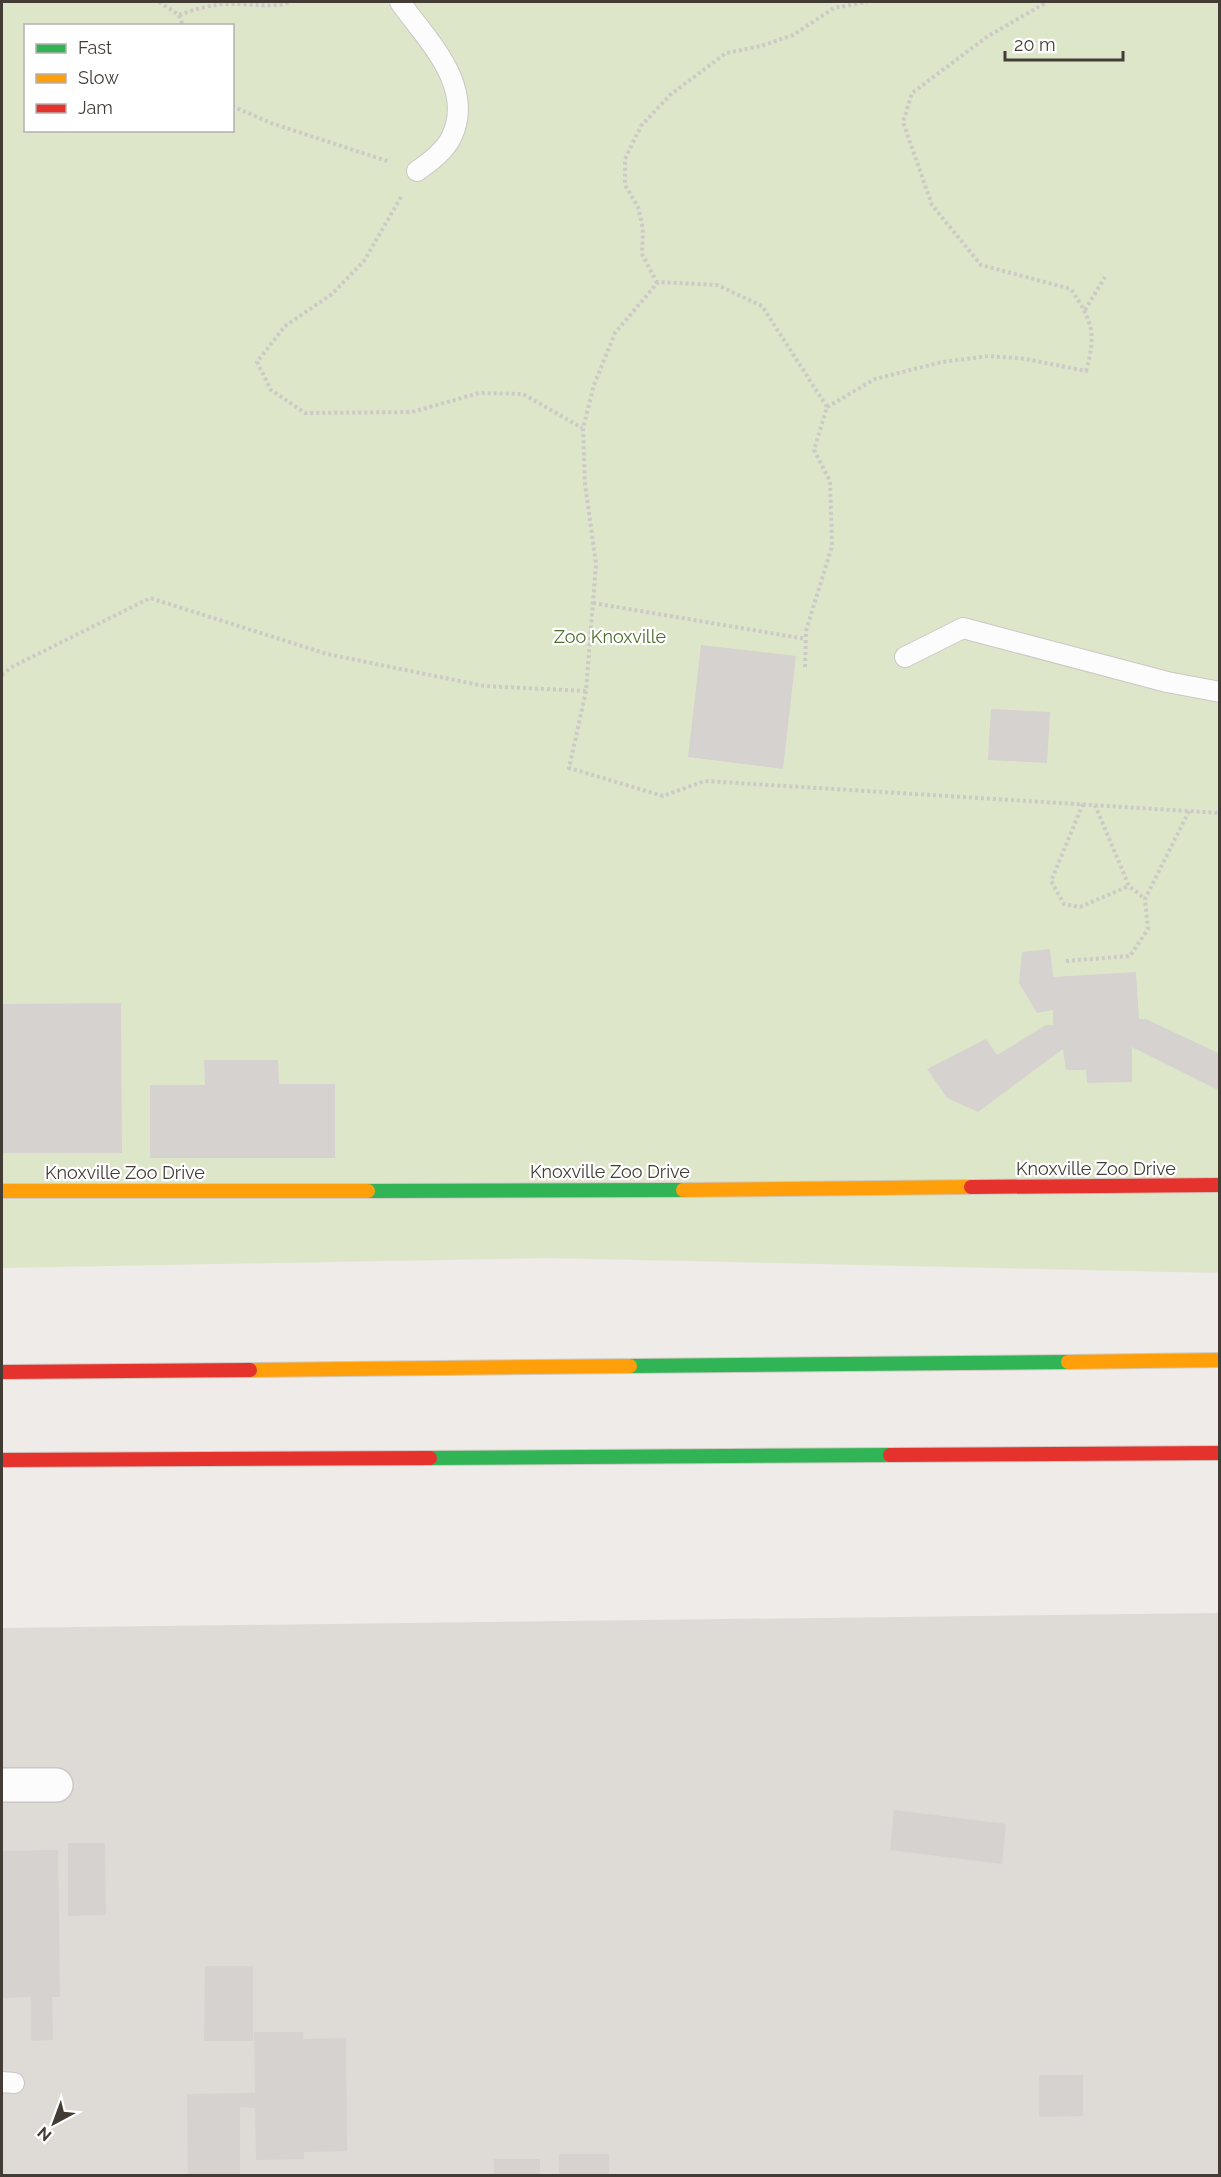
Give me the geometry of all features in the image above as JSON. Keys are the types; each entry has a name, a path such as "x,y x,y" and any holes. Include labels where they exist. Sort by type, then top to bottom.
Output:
{"main road":[{"name":"Knoxville Zoo Drive","path":"2,1191 588,1191 1220,1185"},
{"path":"2,1372 1220,1360"},
{"path":"2,1460 1220,1453"}],"street":[{"path":"2,1785 56,1785"}],"lane":[{"path":"400,2 441,56 452,82 458,114 452,137 438,155 417,171"},
{"path":"905,657 963,628 1167,682 1220,692"}],"path":[{"path":"159,2 179,15 182,24"},
{"path":"179,15 220,5 267,6 290,2"},
{"path":"657,283 642,254 643,229 638,207 625,185 625,159 641,126 670,95 726,53 761,46 793,35 834,8 867,2"},
{"path":"805,669 806,639 832,546 830,481 814,450 827,407 875,379 942,362 989,356 1026,359 1086,370 1093,348 1089,315 1071,289 981,265 932,205 903,122 912,93 988,36 1047,2"},
{"path":"234,107 271,123 417,171 364,261 332,294 285,326 257,362 271,390 305,413 412,412 479,393 523,394 583,428"},
{"path":"1085,310 1106,277"},
{"path":"657,283 717,285 762,306 827,407"},
{"path":"657,283 615,333 594,385 583,428 585,484 596,564 586,691 569,768 663,796 705,781 1220,813"},
{"path":"2,675 12,667 150,598 327,654 484,686 586,691"},
{"path":"593,603 806,639"},
{"path":"1083,804 1051,881 1064,904 1080,907 1129,886"},
{"path":"1095,805 1129,886 1145,899"},
{"path":"1066,961 1130,956 1148,929 1145,899 1189,811"}],"shaded area":[{"path":"1219,1613 1219,2175 2,2175 2,1628"}],"green space":[{"name":"Zoo Knoxville","path":"2,2 1219,2 1219,1273 548,1258 2,1268"}],"building":[{"path":"701,645 796,656 783,769 688,757"},
{"path":"991,709 1050,712 1047,763 988,760"},
{"path":"1050,949 1053,977 1136,972 1139,1019 1146,1019 1220,1054 1220,1091 1132,1047 1132,1082 1087,1083 1086,1070 1066,1070 1063,1049 978,1112 947,1098 927,1069 986,1039 997,1055 1046,1025 1053,1025 1053,1010 1037,1013 1019,983 1022,952"},
{"path":"121,1003 122,1153 2,1153 2,1004"},
{"path":"204,1060 278,1060 279,1084 335,1084 335,1158 150,1158 150,1085 205,1085"},
{"path":"894,1810 1006,1824 1002,1864 890,1850"},
{"path":"68,1843 105,1843 106,1915 68,1916"},
{"path":"58,1850 60,1997 52,1997 53,2040 31,2041 31,1997 2,1998 2,1851"},
{"path":"205,1966 253,1966 253,2041 204,2041"},
{"path":"254,2032 303,2032 303,2039 346,2038 347,2151 304,2152 304,2159 256,2160 255,2108 240,2107 240,2176 188,2176 187,2094 255,2093"},
{"path":"1039,2075 1083,2075 1083,2116 1039,2117"},
{"path":"559,2154 609,2154 609,2176 559,2176"},
{"path":"494,2159 540,2159 540,2176 494,2176"}],"traffic: fast":[{"path":"368,1191 683,1190"},
{"path":"630,1366 1068,1362"},
{"path":"430,1458 890,1455"}],"traffic: slow":[{"path":"683,1190 971,1187"},
{"path":"2,1191 368,1191"},
{"path":"1068,1362 1220,1360"},
{"path":"250,1370 630,1366"}],"traffic: jam":[{"path":"971,1187 1220,1185"},
{"path":"2,1372 250,1370"},
{"path":"890,1455 1220,1453"},
{"path":"2,1460 430,1458"}]}
